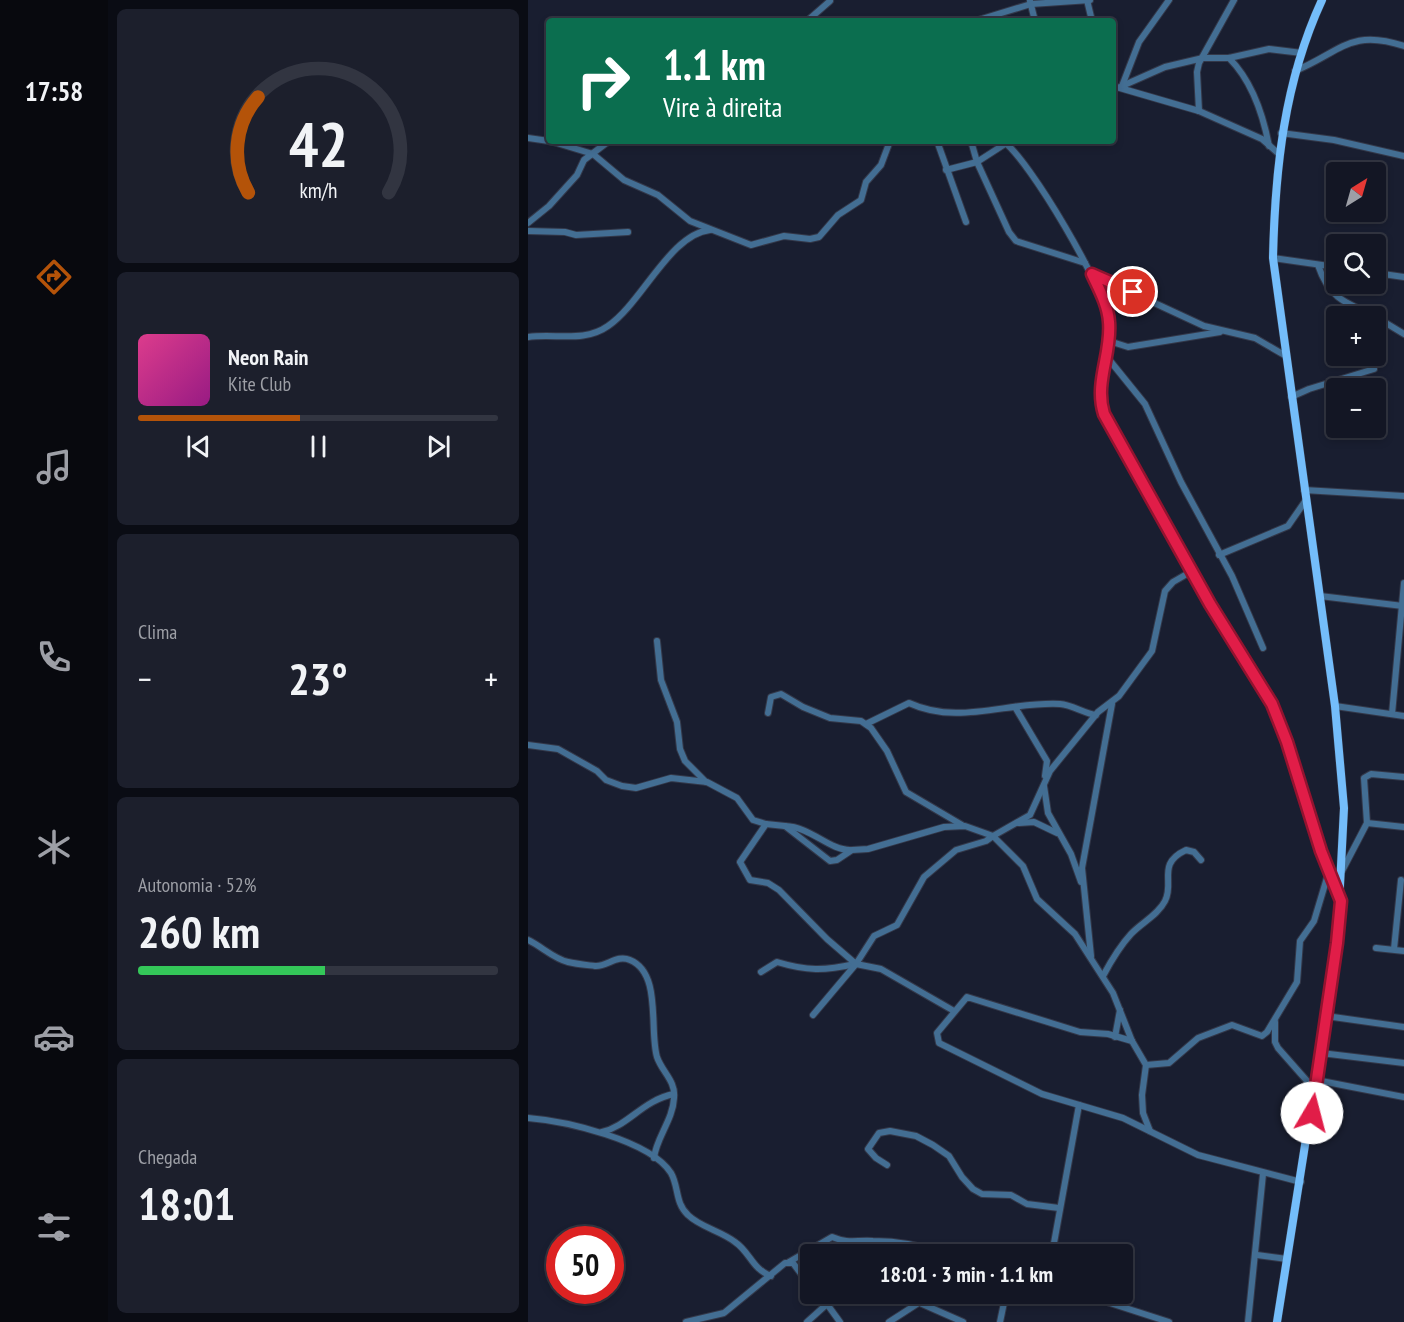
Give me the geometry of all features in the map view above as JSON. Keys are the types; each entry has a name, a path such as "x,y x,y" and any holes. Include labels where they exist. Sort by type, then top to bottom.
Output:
{"main road":[{"path":"1277,1322 1321,1053 1341,901 1344,808 1335,706 1273,258 1274,196 1281,133 1295,71 1322,0"}],"street":[{"path":"810,18 830,1 822,0"},
{"path":"997,18 1030,2 1088,0 1091,18"},
{"path":"1122,87 1139,42 1169,0"},
{"path":"1199,111 1197,72 1234,0"},
{"path":"1030,2 1034,18"},
{"path":"1295,71 1354,40 1369,38 1404,46"},
{"path":"1122,87 1165,67 1203,58 1229,58 1269,49 1302,53"},
{"path":"1229,58 1237,65 1261,110 1269,146"},
{"path":"1116,86 1199,111 1252,134 1279,154"},
{"path":"1281,133 1334,140 1404,156"},
{"path":"528,138 546,140"},
{"path":"560,144 593,154 624,180 652,192 690,220 751,245 784,236 810,239 819,237 838,215 861,201 866,182 881,165 889,144"},
{"path":"528,223 549,206 579,172 584,160 605,144"},
{"path":"938,144 966,222"},
{"path":"972,144 1009,231 1016,241 1086,263"},
{"path":"946,170 978,162 1004,144"},
{"path":"1008,144 1041,190 1092,274 1107,310 1107,357 1100,387 1100,401 1104,414 1192,571 1272,704 1341,901"},
{"path":"528,337 550,334 584,337 608,327 643,292 666,260 699,231 710,230"},
{"path":"528,231 565,232 576,235 628,232"},
{"path":"1273,258 1326,266"},
{"path":"1318,265 1326,286 1336,296 1355,306"},
{"path":"1092,274 1204,326 1255,338 1286,356"},
{"path":"1386,274 1404,277"},
{"path":"1386,323 1404,334"},
{"path":"1108,341 1128,347 1225,331"},
{"path":"1107,357 1145,404 1219,555 1232,576 1263,648"},
{"path":"1291,398 1309,389 1374,369"},
{"path":"1304,489 1404,496"},
{"path":"1219,555 1288,526 1306,501"},
{"path":"813,1015 856,964 874,936 897,925 924,877 956,850 971,848 1030,815 1057,762 1096,715 1112,704 1152,651 1165,591 1173,582 1192,571"},
{"path":"1392,714 1404,583"},
{"path":"1320,596 1403,606"},
{"path":"657,641 661,680 677,722 680,749 685,761 707,782 737,798 753,820 806,830 842,849 852,850 868,849 941,828 965,826"},
{"path":"768,713 771,697 781,694 803,707 830,718 861,721 872,728 887,751 906,792 965,826 993,836 1023,866 1037,898 1075,934 1103,976 1120,1010 1132,1041 1146,1065 1143,1104 1150,1131"},
{"path":"866,724 909,703 920,709 958,715 1015,706 1064,704 1081,712 1096,715"},
{"path":"1092,959 1082,868 1112,704"},
{"path":"1015,706 1047,761 1044,785 1048,813 1071,854 1083,888"},
{"path":"1335,706 1404,716"},
{"path":"528,745 558,749 597,771 606,780 622,786 636,788 671,778 707,782"},
{"path":"1342,871 1367,823 1364,778 1371,774 1404,777"},
{"path":"1018,823 1034,822 1059,834"},
{"path":"1367,823 1404,827"},
{"path":"766,824 742,858 740,867 744,874 755,882 768,884 779,890 827,939 856,964"},
{"path":"785,826 830,861 837,860 852,850"},
{"path":"1103,976 1127,939 1164,904 1167,896 1166,874 1177,854 1186,850 1194,852 1201,860"},
{"path":"1146,1065 1169,1063 1193,1042 1232,1025 1262,1036 1275,1022 1297,982 1300,941 1314,921 1329,871"},
{"path":"1394,950 1401,880"},
{"path":"528,940 568,963 596,966 620,958 629,959 645,972 652,997 656,1054 660,1067 673,1083 674,1094 666,1129 655,1150 654,1158"},
{"path":"1376,948 1404,951"},
{"path":"761,972 777,962 806,970 834,969 856,964 881,969 954,1011"},
{"path":"1132,1041 1108,1034 1080,1032 967,997 937,1033 939,1043 968,1059 1016,1079 1031,1089 1123,1118 1198,1155 1263,1174 1301,1182"},
{"path":"1115,1037 1120,1010"},
{"path":"1326,1017 1404,1027"},
{"path":"1275,1022 1275,1042 1315,1090"},
{"path":"1321,1053 1404,1063"},
{"path":"1316,1080 1404,1097"},
{"path":"602,1133 622,1123 652,1101 674,1094"},
{"path":"1054,1244 1079,1105"},
{"path":"528,1118 554,1121 602,1133 654,1158 670,1172 679,1203 690,1217 737,1243 755,1267 771,1276"},
{"path":"887,1165 868,1149 879,1133 890,1131 916,1136 949,1156 962,1178 982,1194 1011,1195 1028,1204 1059,1208"},
{"path":"1248,1322 1257,1255 1263,1174"},
{"path":"820,1244 832,1237 842,1243 873,1241 898,1244"},
{"path":"1257,1255 1287,1259"},
{"path":"713,1322 800,1256"},
{"path":"789,1262 800,1275"},
{"path":"807,1322 827,1304 840,1322"},
{"path":"889,1322 920,1304 963,1322"},
{"path":"1000,1322 1004,1304"},
{"path":"1113,1304 1169,1322"},
{"path":"686,1322 722,1314"}],"route":[{"path":"1133,292 1092,274 1104,299 1109,321 1107,357 1100,387 1100,401 1104,414 1210,604 1272,704 1287,742 1321,851 1341,901 1312,1113"}]}
